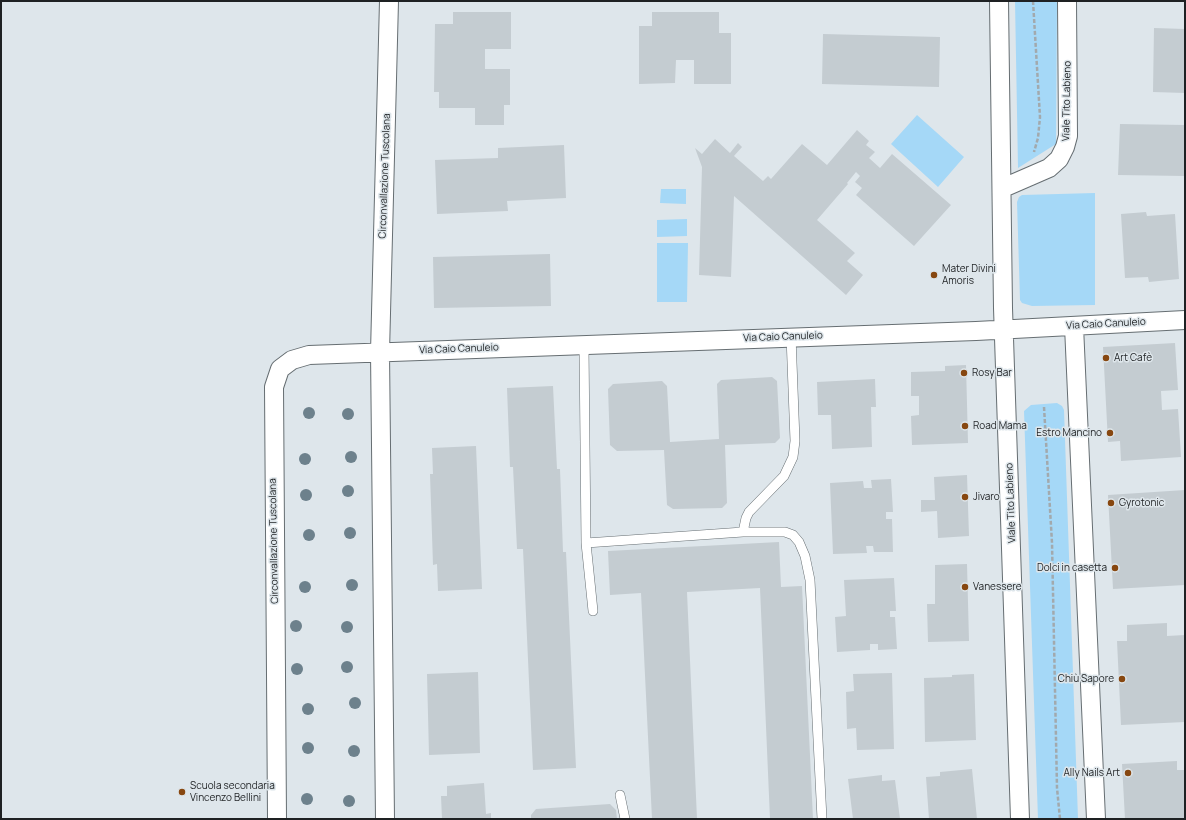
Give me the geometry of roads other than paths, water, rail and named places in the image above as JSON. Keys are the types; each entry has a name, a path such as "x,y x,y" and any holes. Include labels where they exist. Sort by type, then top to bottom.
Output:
{"street":[{"name":"Circonvallazione Tuscolana","path":"385,819 380,352 389,1"},
{"name":"Viale Tito Labieno","path":"999,1 1004,330 1020,819"},
{"name":"Viale Tito Labieno","path":"1003,188 1054,164 1062,154 1067,141 1067,1"},
{"name":"Via Caio Canuleio","path":"380,352 584,346 791,336 1004,330 1185,320"},
{"path":"1074,326 1096,819"},
{"name":"Circonvallazione Tuscolana","path":"277,819 273,427 275,381 280,369 286,363 298,357 310,355 380,352"}],"lane":[{"path":"743,532 749,512 784,476 793,457 795,441 791,336"},
{"path":"584,346 586,543 593,611"},
{"path":"586,543 743,532 785,532 793,535 799,542 805,556 810,580 822,819"},
{"path":"620,795 625,819"}],"place":[{"name":"Mater Divini Amoris","path":"934,275"},
{"name":"Art Cafè","path":"1106,358"},
{"name":"Rosy Bar","path":"964,373"},
{"name":"Road Mama","path":"965,426"},
{"name":"Estro Mancino","path":"1110,433"},
{"name":"Jivaro","path":"965,497"},
{"name":"Gyrotonic","path":"1111,503"},
{"name":"Dolci in casetta","path":"1115,568"},
{"name":"Vanessere","path":"965,587"},
{"name":"Chiù Sapore","path":"1122,679"},
{"name":"Ally Nails Art","path":"1128,773"},
{"name":"Scuola secondaria Vincenzo Bellini","path":"182,792"}]}
